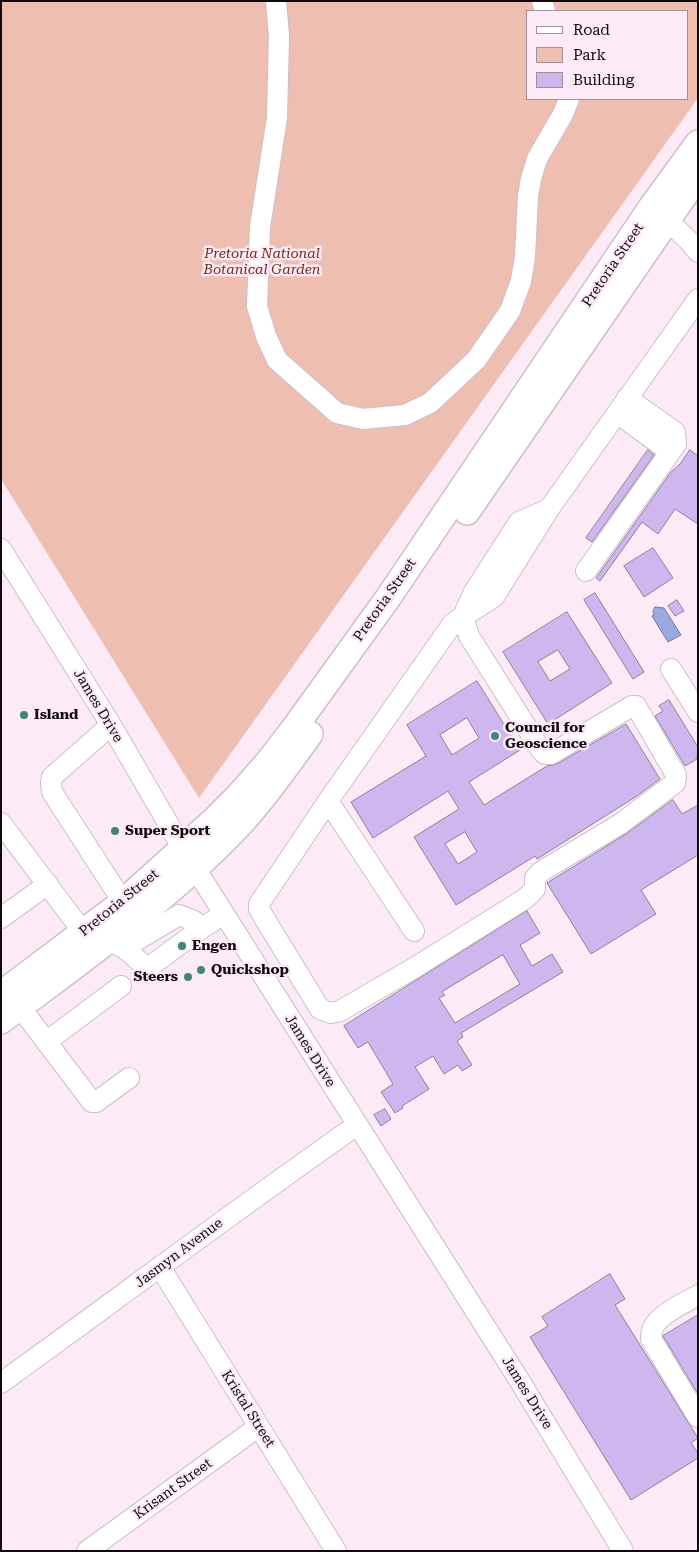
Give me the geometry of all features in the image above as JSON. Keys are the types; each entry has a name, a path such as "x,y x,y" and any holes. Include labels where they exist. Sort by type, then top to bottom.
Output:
{"main road":[{"name":"Pretoria Street","path":"7,1007 83,932 123,902 189,859 245,819 278,779 412,591 660,213 698,144"},
{"name":"Pretoria Street","path":"660,213 698,176"},
{"name":"Pretoria Street","path":"7,1007 116,944 168,907 189,859"}],"street":[{"path":"276,1 278,36 277,118 260,227 257,306 266,336 277,360 337,413 363,419 405,415 430,402 476,360 510,311 521,281 525,257 528,196 531,179 537,159 563,114 569,100"},
{"path":"660,213 698,252"},
{"path":"463,616 469,636 545,754 551,754 632,706 636,706 676,775 675,783 620,824 542,871 535,878 535,889 526,898 414,968 340,1011 331,1013 320,1009 259,909 259,904 328,801 454,624 463,616 494,597 548,509 698,299"},
{"path":"586,571 676,444 664,448 622,405"},
{"name":"James Drive","path":"2,554 111,725 189,859 521,1383 623,1551"},
{"path":"671,669 698,712"},
{"path":"111,725 52,777 50,783 52,792 123,902"},
{"path":"328,801 414,931"},
{"path":"1,823 83,932"},
{"path":"1,918 48,884"},
{"path":"168,907 202,928"},
{"path":"116,944 139,963 145,966 152,965 224,914"},
{"path":"46,1042 121,986"},
{"path":"7,1007 46,1042 92,1102 96,1102 129,1078"},
{"name":"Jasmyn Avenue","path":"1,1383 160,1268 254,1197 357,1125"},
{"name":"Kristal Street","path":"160,1268 336,1551"},
{"path":"698,1295 663,1316 655,1323 651,1339 698,1417"},
{"name":"Krisant Street","path":"87,1551 258,1427"}],"green space":[{"name":"Pretoria National Botanical Garden","path":"1,1 698,1 698,98 199,798 1,479"}],"water":[{"path":"655,607 664,608 681,635 668,642 652,616 654,615"}],"building":[{"path":"648,450 654,455 592,542 586,538"},
{"path":"690,450 698,456 698,524 675,509 658,534 642,522 600,581 596,578 671,472 680,464"},
{"path":"653,548 673,578 644,597 624,566"},
{"path":"595,593 644,672 633,679 584,600"},
{"path":"677,600 684,611 675,616 668,606"},
{"name":"Council for Geoscience","path":"567,612 612,683 548,724 503,652","holes":["558,650 570,669 550,681 538,662"]},
{"path":"477,681 520,750 469,782 484,805 547,766 557,764 626,724 660,779 637,796 537,859 535,856 456,905 414,837 459,809 448,791 373,838 351,802 426,756 407,725","holes":["467,718 479,738 452,755 440,735","465,832 477,852 458,864 445,844"]},
{"path":"669,700 698,747 697,759 685,766 655,716 663,711 659,706"},
{"path":"673,800 682,814 698,805 698,855 641,890 656,914 591,954 547,883 626,834"},
{"path":"527,911 540,933 520,945 532,966 552,954 563,972 461,1033 463,1037 457,1041 472,1065 462,1071 458,1065 444,1074 433,1056 415,1067 429,1089 402,1106 403,1108 395,1113 381,1092 393,1084 368,1042 358,1048 344,1026","holes":["503,955 520,984 455,1023 439,998 445,995 442,992"]},
{"path":"385,1109 391,1119 381,1126 374,1115"},
{"path":"610,1274 625,1299 615,1305 698,1438 691,1443 698,1453 698,1458 631,1500 530,1337 548,1326 542,1317"},
{"path":"698,1315 698,1394 663,1336"}],"place":[{"name":"Island","path":"24,715"},
{"name":"Council for Geoscience","path":"495,736"},
{"name":"Super Sport","path":"115,831"},
{"name":"Engen","path":"182,946"},
{"name":"Quickshop","path":"201,970"},
{"name":"Steers","path":"188,977"}]}
